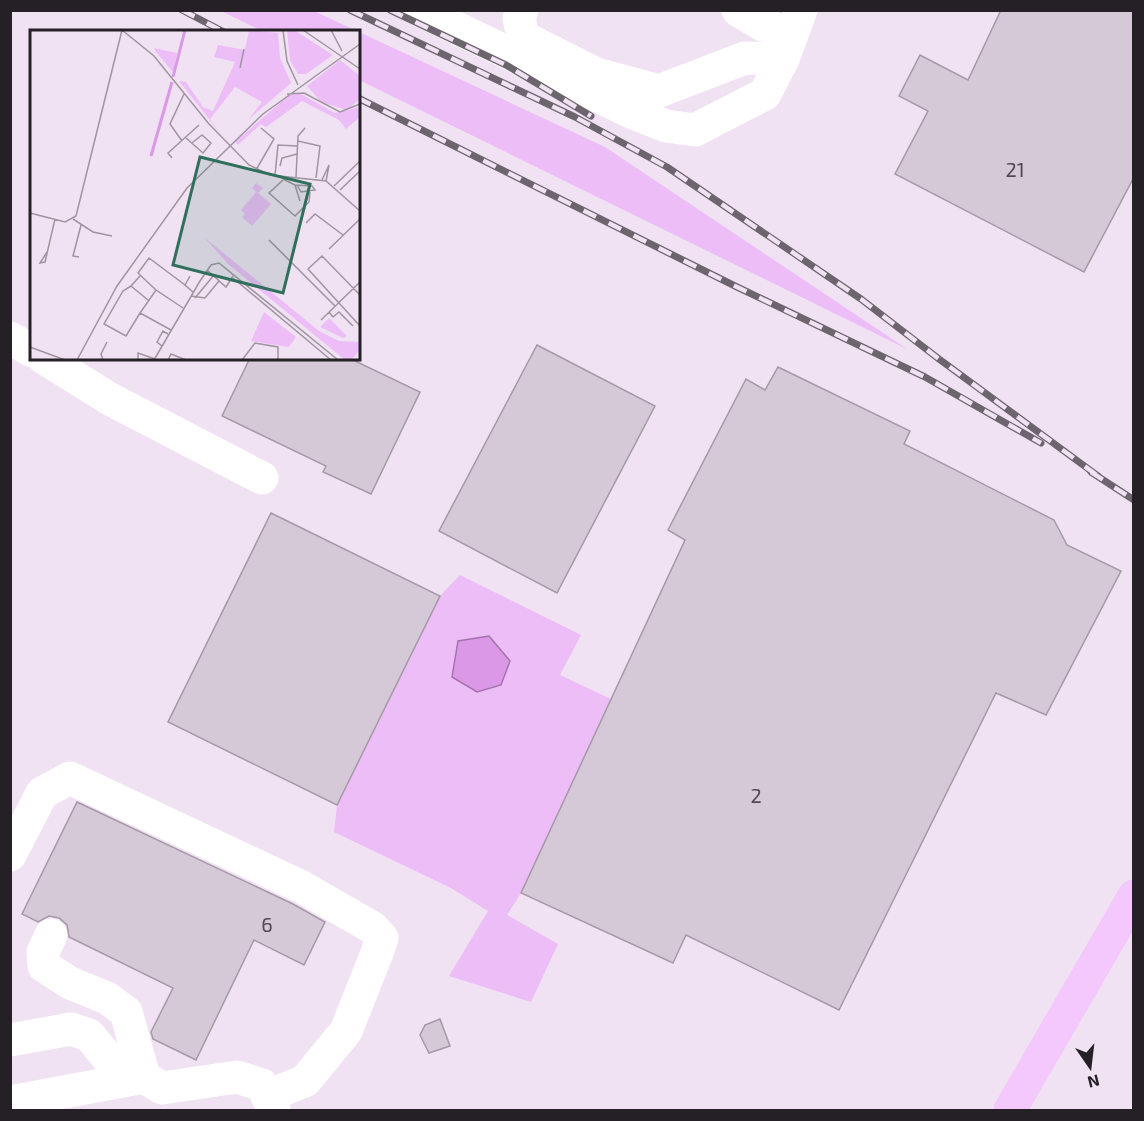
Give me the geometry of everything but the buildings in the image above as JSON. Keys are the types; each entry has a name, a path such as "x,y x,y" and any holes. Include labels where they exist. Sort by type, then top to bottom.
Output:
{"main road":[{"path":"1010,1110 1134,896"}],"lane":[{"path":"418,10 633,113 666,126 695,130 765,94 792,35"},
{"path":"738,10 763,25 792,35"},
{"path":"515,13 523,37 597,74 659,91 745,58 792,35"},
{"path":"10,338 30,350"},
{"path":"47,360 110,399 262,478"},
{"path":"10,855 42,793 70,778 302,887 373,928 381,938 378,953 346,1031 305,1081 270,1103 262,1085 237,1077 162,1088 135,1078 89,1035 72,1029 10,1040"},
{"path":"51,935 43,952 44,966 70,983 107,998 126,1012 135,1078"},
{"path":"10,1102 135,1078"}],"shaded area":[{"path":"221,11 314,11 355,30 260,30"},
{"path":"360,32 605,147 907,349 360,80"},
{"path":"460,575 581,635 560,675 611,699 521,893 507,915 558,944 531,1002 449,976 488,911 451,888 334,832 337,805 440,596"},
{"path":"489,636 510,661 501,685 477,692 452,677 458,641"}],"railway":[{"path":"182,10 220,30"},
{"path":"350,10 575,117 667,167 861,299 1098,476"},
{"path":"390,10 506,65 591,116"},
{"path":"360,99 737,287 925,377 1041,443"},
{"path":"1091,472 1134,500"}]}
